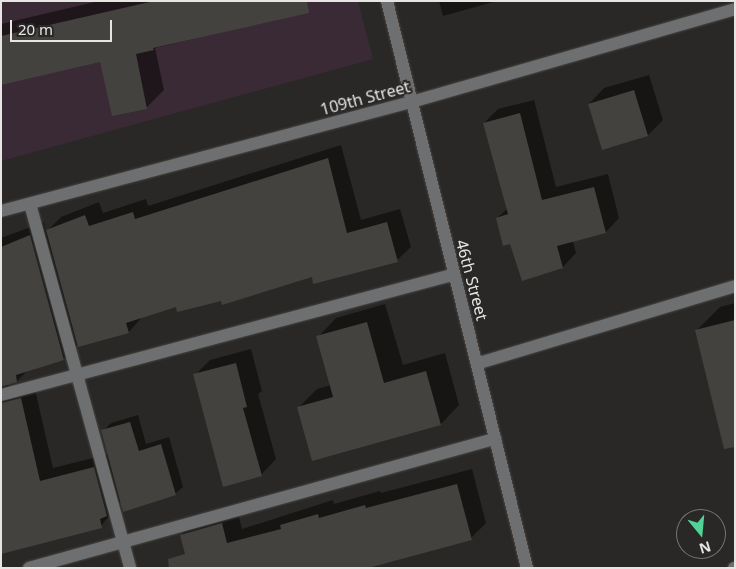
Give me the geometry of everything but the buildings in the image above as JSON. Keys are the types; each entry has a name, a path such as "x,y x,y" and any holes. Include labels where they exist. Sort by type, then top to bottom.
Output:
{"street":[{"name":"46th Street","path":"387,1 452,274 479,363 495,439 527,568"},
{"name":"109th Street","path":"1,212 411,102 735,9"},
{"path":"30,204 130,568"},
{"path":"1,396 452,274"},
{"path":"479,363 735,286"},
{"path":"29,568 495,439"}],"shaded area":[{"path":"1,1 358,1 373,59 1,161"}]}
